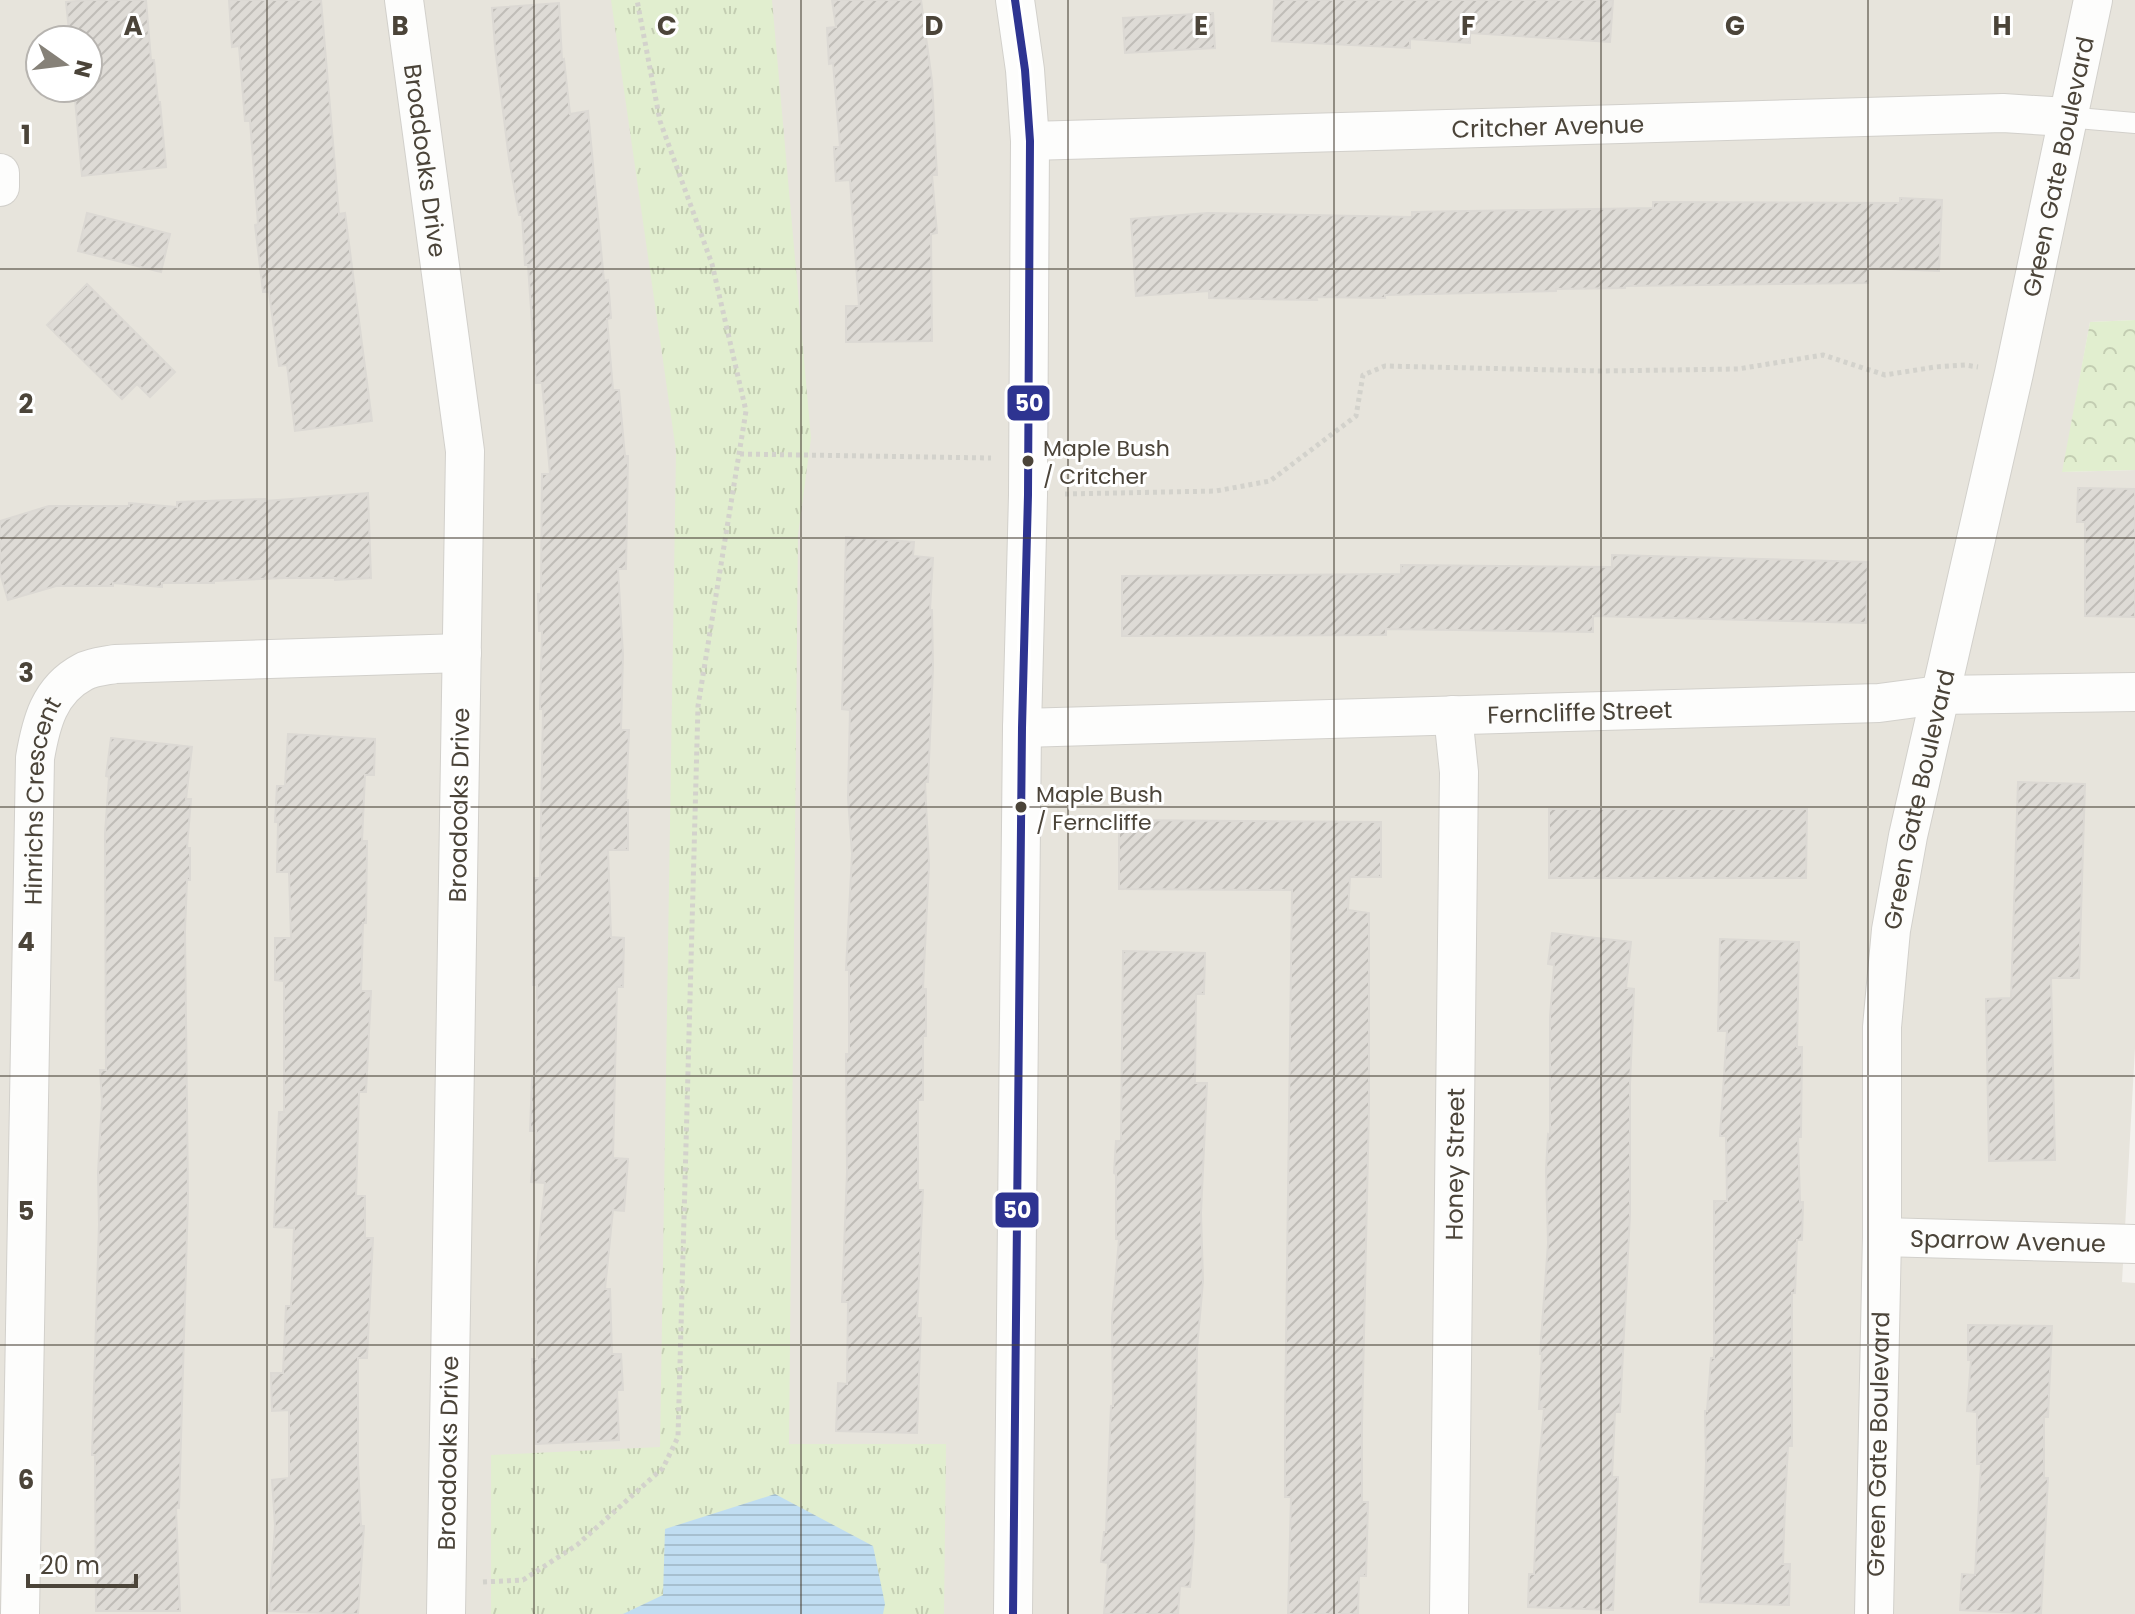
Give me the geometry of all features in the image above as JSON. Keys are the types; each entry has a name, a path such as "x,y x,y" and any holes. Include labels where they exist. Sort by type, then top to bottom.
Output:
{"street":[{"name":"Broadoaks Drive","path":"404,0 465,451 446,1599"},
{"path":"1013,1614 1030,141 1025,70 1015,0"},
{"name":"Green Gate Boulevard","path":"1874,1614 1882,1237 1882,1027 1891,930 1908,836 2014,373 2093,0"},
{"name":"Critcher Avenue","path":"1030,141 2003,113 2066,117"},
{"path":"0,173 0,187"},
{"name":"Hinrichs Crescent","path":"20,1614 35,758 41,722 58,690 85,670 115,664 462,653"},
{"name":"Ferncliffe Street","path":"1022,728 1879,703 1939,695 2135,692"},
{"name":"Honey Street","path":"1449,1614 1459,772 1453,715"},
{"name":"Sparrow Avenue","path":"1882,1237 2135,1244"}],"lane":[{"path":"2066,117 2135,123"}],"path":[{"path":"446,1599 523,1580 577,1545 663,1468 678,1437 698,706 746,411 712,264 660,121 637,0"},
{"path":"1028,495 1216,491 1270,481 1356,416 1363,375 1385,366 1601,371 1738,369 1823,355 1885,375 1965,365"},
{"path":"740,454 971,458"}],"shaded area":[{"path":"0,0 2135,0 2135,320 2090,322 2063,472 2135,470 2135,1048 2122,1282 2135,1283 2135,1614 0,1614"}],"green space":[{"path":"611,0 772,0 811,438 798,535 789,1444 946,1444 944,1614 491,1614 491,1455 660,1447 676,451"},
{"path":"2135,320 2135,470 2062,472 2090,322"}],"water":[{"path":"775,1494 873,1546 885,1604 883,1614 623,1614 663,1595 665,1529"}],"building":[{"path":"146,0 166,167 82,176 75,104 104,104 104,24 68,24 66,2"},
{"path":"229,0 321,0 339,214 345,213 372,421 295,431 287,365 279,366 269,292 263,292 255,225 258,224 250,121 245,121 239,46 232,47"},
{"path":"832,0 921,0 932,81 937,175 932,175 937,233 931,234 932,341 846,342 846,306 859,306 850,180 836,181 834,147 840,147 827,28 836,27"},
{"path":"1274,0 1613,0 1610,42 1470,33 1470,43 1410,39 1410,48 1272,41"},
{"path":"559,3 562,60 570,114 588,111 604,281 608,280 611,318 607,319 613,390 619,390 625,456 628,456 626,569 618,569 623,655 621,730 629,730 626,800 628,850 608,850 611,937 624,938 623,987 617,987 613,1158 628,1159 624,1211 613,1210 605,1289 610,1289 612,1354 621,1354 623,1390 617,1390 619,1440 536,1444 532,1359 537,1359 535,1285 545,1183 531,1182 536,1131 530,1131 532,1078 535,1078 537,985 533,985 534,878 540,878 543,709 540,709 542,631 539,631 538,594 541,594 542,474 550,474 542,383 536,383 522,215 519,215 509,159 492,8"},
{"path":"1213,13 1215,48 1125,53 1123,18"},
{"path":"1900,198 1942,200 1939,271 1868,268 1868,283 1625,286 1556,291 1385,295 1385,298 1316,297 1317,300 1209,298 1209,291 1136,296 1131,219 1208,213 1412,217 1412,212 1653,208 1653,202 1900,203"},
{"path":"87,213 170,234 161,272 78,251"},
{"path":"87,284 175,372 150,397 137,384 122,399 47,325"},
{"path":"2078,488 2135,489 2135,617 2085,616 2085,522 2077,522"},
{"path":"368,493 371,578 162,583 162,587 113,583 113,586 56,586 8,600 0,573 0,521 49,506 129,506 129,503 177,507 177,502 265,501"},
{"path":"846,537 914,542 913,556 933,558 930,610 933,668 928,782 925,782 929,865 923,989 926,989 926,1036 923,1036 923,1100 918,1100 918,1190 923,1190 917,1318 921,1318 917,1433 836,1431 838,1383 847,1384 848,1302 842,1302 847,1172 846,1054 849,1054 849,970 846,970 852,854 848,798 850,710 842,709"},
{"path":"1612,555 1868,562 1866,623 1593,616 1593,632 1386,629 1386,635 1122,636 1122,576 1401,574 1401,565 1612,567"},
{"path":"288,734 375,739 374,775 365,775 362,841 367,841 361,991 371,991 366,1092 359,1092 356,1196 365,1196 365,1238 373,1238 367,1358 358,1358 358,1464 361,1526 364,1526 358,1614 269,1611 275,1526 272,1480 289,1478 289,1410 272,1411 271,1373 283,1373 286,1306 291,1306 294,1228 274,1227 279,1112 284,1112 284,981 275,980 275,938 291,938 289,872 277,872 278,822 275,822 277,786 285,786"},
{"path":"111,738 192,747 186,799 191,799 187,848 190,848 190,880 187,880 185,931 188,1197 179,1508 176,1508 180,1611 96,1611 95,1455 92,1455 102,1101 100,1070 106,1070 105,834 109,777 106,776"},
{"path":"2018,782 2085,784 2079,978 2051,978 2055,1160 1989,1161 1986,999 2011,998"},
{"path":"1549,809 1807,809 1806,878 1549,878"},
{"path":"1119,820 1381,822 1381,877 1350,877 1348,910 1369,913 1369,1106 1362,1425 1362,1502 1368,1502 1366,1576 1359,1576 1358,1614 1288,1614 1291,1497 1285,1497 1285,1421 1292,890 1119,889"},
{"path":"1552,933 1631,942 1626,988 1634,989 1630,1214 1620,1412 1615,1412 1612,1477 1618,1477 1613,1610 1528,1607 1529,1574 1534,1574 1544,1409 1539,1409 1548,1243 1546,1171 1550,1135 1550,1017 1554,965 1548,964"},
{"path":"1720,939 1799,942 1797,1047 1802,1047 1801,1137 1798,1137 1800,1202 1803,1202 1802,1240 1797,1240 1795,1293 1792,1293 1792,1446 1788,1446 1783,1564 1790,1564 1789,1605 1700,1602 1705,1411 1711,1358 1714,1358 1714,1201 1727,1201 1726,1136 1720,1136 1727,1031 1718,1031"},
{"path":"1123,951 1205,953 1204,994 1196,994 1195,1083 1207,1083 1194,1538 1190,1587 1180,1586 1178,1614 1104,1614 1108,1563 1101,1562 1106,1532 1113,1406 1112,1318 1119,1239 1116,1239 1114,1173 1116,1141 1121,1141"},
{"path":"1968,1325 2052,1326 2048,1417 2044,1417 2044,1478 2048,1478 2041,1614 1960,1610 1962,1574 1975,1575 1981,1464 1977,1464 1977,1412 1967,1411 1971,1360 1968,1360"}],"transit line":[{"name":"50","path":"1013,1614 1030,141 1025,70 1015,0"}],"place":[{"name":"Maple Bush / Critcher","path":"1028,461"},
{"name":"Maple Bush / Ferncliffe","path":"1021,807"}]}
